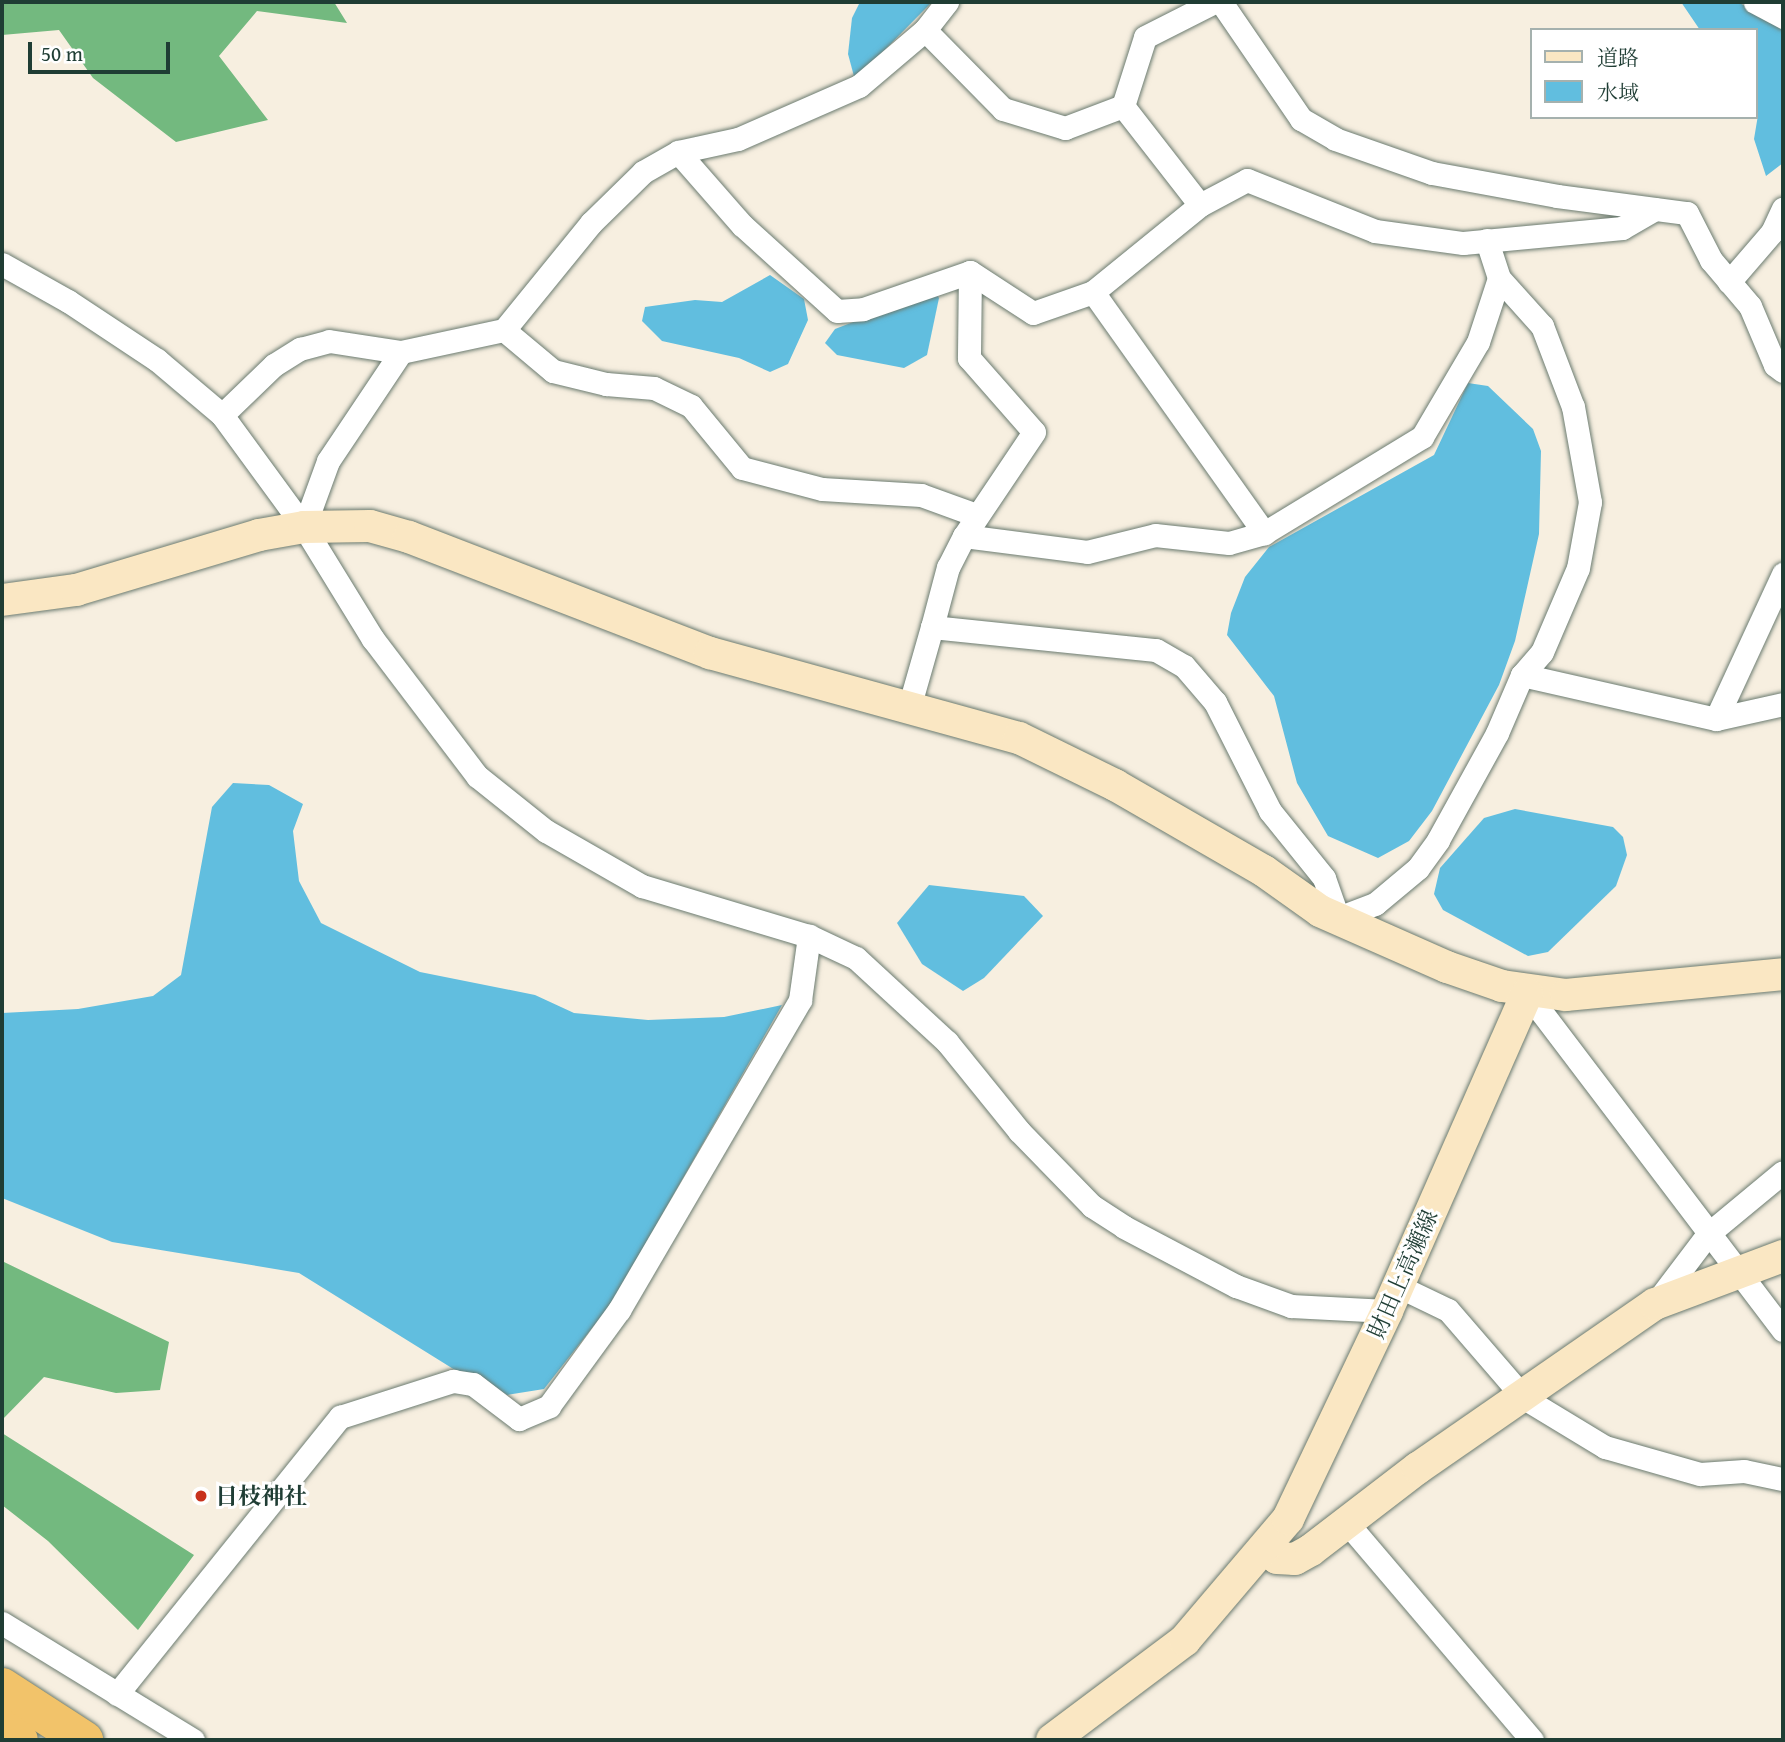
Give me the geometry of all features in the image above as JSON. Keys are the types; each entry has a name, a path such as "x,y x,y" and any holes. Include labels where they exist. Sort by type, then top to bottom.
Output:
{"highway":[{"path":"2,1687 83,1740"},
{"path":"2,1729 19,1740"}],"street":[{"path":"222,415 274,365 300,348 329,341 401,352 504,330 591,223 643,172 678,152 737,139 859,86 925,30 947,2"},
{"path":"1123,106 1145,37 1214,2"},
{"path":"1220,2 1301,119 1335,139 1432,173 1687,213 1711,260 1750,306 1775,365 1783,371"},
{"path":"1755,2 1783,17"},
{"path":"925,30 1003,109 1066,128 1123,106"},
{"path":"1123,106 1200,205"},
{"path":"678,152 742,225 837,311 863,310 970,272"},
{"path":"970,272 1034,313 1093,292 1200,205 1247,180 1375,231 1463,243 1622,228 1655,209"},
{"path":"1729,282 1772,232 1783,208"},
{"path":"1338,918 1375,904 1418,868 1474,775 1522,675 1542,652 1578,568 1590,502 1573,407 1542,326 1499,278 1487,240"},
{"path":"2,264 157,360 222,415 304,527 373,639 477,776 546,831 609,872 642,886 809,936 856,958 889,985 947,1042 1028,1140 1092,1206 1124,1227 1236,1286 1291,1306 1393,1299 1448,1310 1524,1398 1605,1447 1700,1474 1744,1471 1783,1479"},
{"path":"910,704 948,567 976,515 1034,432 969,358 970,272"},
{"path":"964,536 1087,552 1155,535 1229,543 1264,533 1422,437 1478,342 1499,278"},
{"path":"1093,292 1264,533"},
{"path":"504,330 553,371 606,384 654,388 691,406 742,468 821,489 921,495 976,515"},
{"path":"304,527 328,461 401,352"},
{"path":"2,600 76,590 259,535 304,527 370,526 408,537 710,653 910,704 1019,738 1067,760 1338,918 1447,967 1527,993 1566,995 1783,974"},
{"path":"1716,719 1783,574"},
{"path":"932,627 1156,650 1184,667 1215,702 1270,811 1324,878 1338,918"},
{"path":"1522,675 1716,719 1783,704"},
{"path":"117,1694 340,1418 453,1381 473,1384 519,1419 549,1406 620,1310 800,1000 809,936"},
{"path":"1527,993 1783,1330"},
{"name":"財田上高瀬線","path":"1052,1740 1185,1640 1266,1549 1288,1520 1319,1461 1393,1299 1527,993"},
{"path":"1655,1304 1709,1234 1783,1172"},
{"path":"1266,1549 1277,1558 1295,1559 1348,1524 1418,1468 1524,1398 1655,1304 1783,1256"},
{"path":"1348,1524 1532,1740"},
{"path":"2,1623 193,1740"}],"green space":[{"path":"2,2 334,2 347,23 257,11 219,56 268,120 176,142 93,78 59,30 2,35"},
{"path":"2,1261 169,1342 160,1390 116,1393 44,1377 2,1420"},
{"path":"2,1433 194,1555 138,1630 48,1541 2,1505"}],"water":[{"path":"860,2 932,2 855,80 848,54 852,18"},
{"path":"1681,2 1738,2 1783,28 1783,163 1766,176 1754,139 1758,115 1757,28 1699,28"},
{"path":"770,275 804,299 808,320 788,364 770,372 739,358 662,341 642,321 645,307 695,300 722,302"},
{"path":"934,291 939,298 927,355 904,368 837,355 825,343 835,329"},
{"path":"1468,383 1488,386 1533,429 1541,451 1539,534 1515,641 1499,685 1432,811 1409,841 1378,858 1328,836 1297,783 1274,696 1227,635 1231,613 1245,577 1269,547 1434,455"},
{"path":"233,783 269,785 303,804 293,831 299,881 321,923 420,972 535,995 574,1013 648,1020 724,1017 782,1005 611,1304 544,1389 507,1395 480,1376 455,1370 299,1273 112,1242 2,1198 2,1013 78,1009 153,996 181,975 212,807"},
{"path":"1515,809 1613,827 1623,837 1627,855 1616,886 1548,952 1528,956 1443,910 1434,894 1440,868 1484,818"},
{"path":"929,885 1024,896 1043,916 984,978 963,991 922,964 897,923"}],"place":[{"name":"日枝神社","path":"201,1496"}]}
